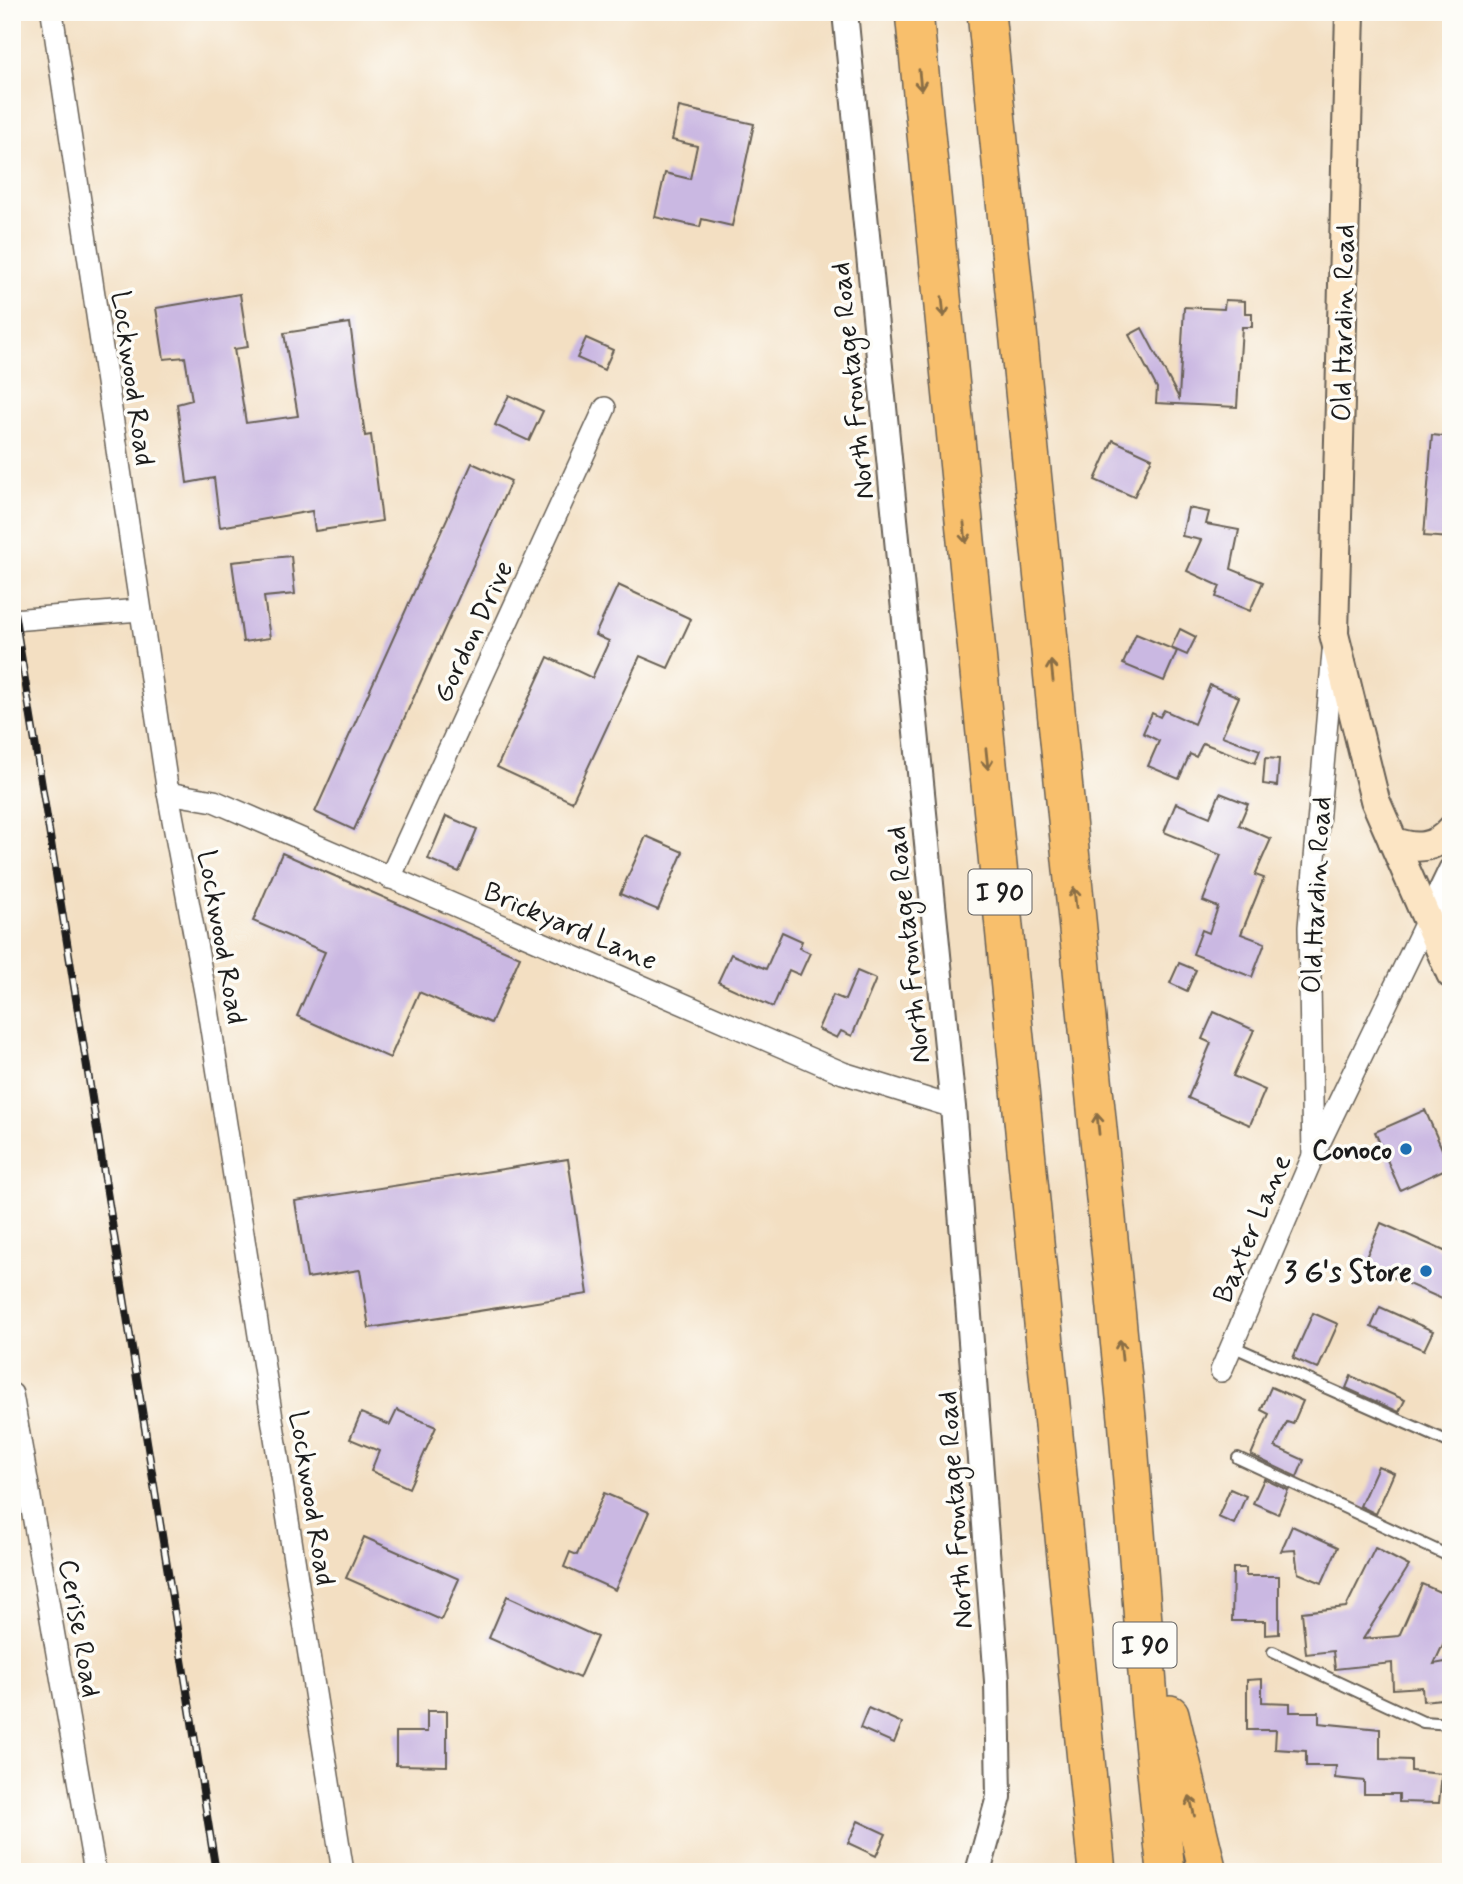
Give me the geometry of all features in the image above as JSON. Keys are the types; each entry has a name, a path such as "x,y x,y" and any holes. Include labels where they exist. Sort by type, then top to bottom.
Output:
{"highway":[{"name":"I 90","path":"914,12 1087,1772 1094,1872"},
{"name":"I 90","path":"986,12 1127,1418 1150,1711 1166,1872"},
{"path":"1127,1418 1173,1729 1208,1872"}],"main road":[{"name":"Old Hardin Road","path":"1350,12 1334,634 1375,800 1451,974"},
{"path":"1393,841 1422,848 1439,841 1451,830"}],"street":[{"name":"Lockwood Road","path":"52,12 168,793 209,1017 343,1872"},
{"name":"North Frontage Road","path":"845,12 953,1107 997,1681 999,1797 978,1872"},
{"name":"Gordon Drive","path":"390,878 606,408"},
{"path":"12,620 140,610"},
{"name":"Old Hardin Road","path":"1312,1156 1309,927 1334,634"},
{"name":"Brickyard Lane","path":"168,793 214,801 843,1073 953,1107"},
{"path":"1427,920 1451,870"},
{"name":"Baxter Lane","path":"1221,1371 1312,1156 1427,920"},
{"name":"Cerise Road","path":"12,1394 95,1872"}],"lane":[{"path":"1232,1346 1451,1443"},
{"path":"1238,1458 1451,1557"},
{"path":"1272,1651 1423,1722 1451,1724"}],"building":[{"path":"679,107 754,124 732,226 702,219 700,227 655,217 665,173 690,179 697,146 672,140"},
{"path":"240,294 248,347 234,349 246,423 298,416 284,333 350,323 365,436 371,435 382,521 315,531 312,511 220,527 214,478 187,483 177,404 192,400 185,357 164,359 156,308"},
{"path":"1225,300 1245,301 1245,313 1252,313 1252,327 1242,327 1237,407 1156,403 1157,388 1129,335 1142,328 1179,398 1184,307 1224,309"},
{"path":"586,338 613,350 604,370 577,358"},
{"path":"509,395 543,411 529,441 495,425"},
{"path":"1432,435 1451,437 1451,538 1424,536"},
{"path":"1113,440 1152,458 1134,497 1095,480"},
{"path":"472,463 511,481 354,830 315,812"},
{"path":"1188,508 1209,512 1206,524 1239,530 1231,569 1263,582 1250,611 1216,597 1220,586 1187,571 1201,540 1182,536"},
{"path":"291,556 295,594 264,597 270,638 243,642 232,562"},
{"path":"618,585 691,619 668,668 640,656 572,802 497,767 548,657 592,678 609,641 595,635"},
{"path":"1180,629 1196,637 1187,655 1171,648"},
{"path":"1136,634 1177,651 1164,681 1123,664"},
{"path":"1210,685 1239,697 1222,736 1260,750 1255,763 1203,743 1196,757 1190,754 1179,779 1148,766 1159,741 1143,733 1152,713 1160,717 1164,710 1194,724"},
{"path":"1265,758 1279,759 1277,786 1263,784"},
{"path":"1220,793 1248,804 1239,825 1271,839 1255,875 1264,878 1241,934 1265,943 1252,977 1193,954 1202,930 1209,933 1218,907 1203,901 1221,855 1164,832 1176,803 1210,817"},
{"path":"446,816 477,829 459,872 428,859"},
{"path":"646,836 683,852 658,910 620,894"},
{"path":"282,853 520,957 491,1023 419,992 390,1058 297,1016 325,952 253,921"},
{"path":"782,932 802,941 799,948 810,953 800,975 789,970 773,1007 718,982 731,954 766,969"},
{"path":"1179,963 1196,970 1187,991 1170,983"},
{"path":"857,971 876,979 852,1036 841,1031 837,1038 818,1029 833,995 845,1000"},
{"path":"1214,1012 1254,1030 1233,1076 1265,1090 1250,1125 1188,1098 1211,1043 1202,1039"},
{"path":"1425,1110 1450,1167 1400,1190 1375,1132"},
{"path":"568,1159 588,1294 369,1328 360,1270 307,1278 295,1201"},
{"path":"1381,1223 1451,1254 1451,1303 1363,1264"},
{"path":"1380,1307 1433,1331 1424,1350 1371,1327"},
{"path":"1313,1313 1338,1324 1318,1369 1293,1358"},
{"path":"1351,1376 1405,1400 1399,1412 1346,1388"},
{"path":"1271,1387 1303,1401 1293,1424 1287,1422 1275,1447 1304,1460 1297,1477 1251,1455 1269,1414 1261,1410"},
{"path":"397,1410 436,1427 409,1488 371,1471 379,1451 350,1439 361,1413 390,1425"},
{"path":"1378,1466 1394,1473 1376,1514 1360,1506"},
{"path":"1264,1479 1288,1490 1278,1514 1253,1503"},
{"path":"1230,1489 1246,1496 1234,1524 1218,1517"},
{"path":"604,1493 649,1512 615,1590 564,1567 570,1552 577,1555"},
{"path":"1292,1526 1338,1547 1322,1583 1298,1573 1295,1550 1281,1551"},
{"path":"364,1537 459,1579 441,1620 346,1578"},
{"path":"1375,1548 1409,1566 1363,1639 1399,1636 1422,1584 1451,1597 1451,1627 1434,1664 1451,1661 1451,1698 1423,1701 1422,1687 1393,1689 1392,1663 1335,1669 1333,1651 1306,1654 1302,1612 1346,1607"},
{"path":"1233,1568 1246,1568 1246,1576 1279,1576 1279,1634 1265,1635 1265,1621 1232,1621"},
{"path":"507,1596 597,1637 579,1678 489,1638"},
{"path":"1262,1679 1262,1702 1290,1703 1290,1712 1319,1712 1319,1723 1380,1729 1380,1759 1411,1760 1411,1771 1442,1774 1439,1803 1399,1802 1399,1794 1364,1794 1364,1781 1335,1778 1336,1766 1306,1766 1306,1751 1275,1749 1276,1730 1247,1730 1247,1680"},
{"path":"868,1708 902,1723 894,1743 860,1728"},
{"path":"427,1711 447,1711 447,1766 396,1765 396,1732 427,1732"},
{"path":"858,1821 886,1834 876,1856 848,1843"}],"railway":[{"path":"12,599 216,1872"}],"place":[{"name":"Conoco","path":"1406,1149"},
{"name":"3 G's Store","path":"1426,1271"}]}
